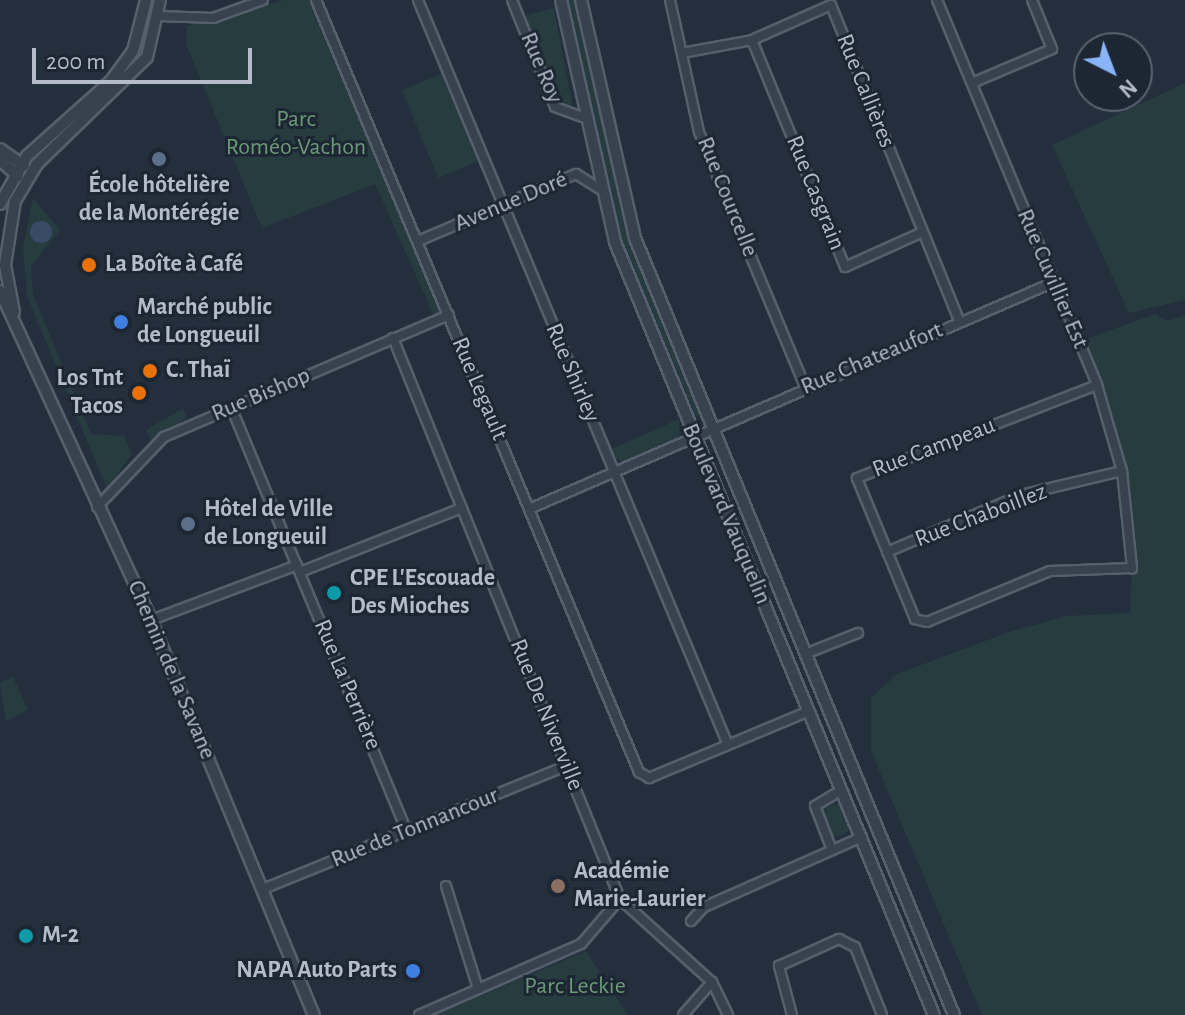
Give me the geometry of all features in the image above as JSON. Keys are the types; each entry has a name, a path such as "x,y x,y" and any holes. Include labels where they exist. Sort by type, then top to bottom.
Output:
{"street":[{"path":"0,204 18,168 111,81 133,51 146,0"},
{"name":"Chemin de la Savane","path":"19,329 5,265 10,216 32,172 124,87 147,57 160,16 160,0"},
{"path":"160,16 213,18 263,0"},
{"name":"Rue Legault","path":"316,0 643,777 728,745"},
{"name":"Rue Shirley","path":"418,0 728,745"},
{"name":"Rue Roy","path":"512,0 555,107 585,118"},
{"name":"Boulevard Vauquelin","path":"561,0 600,189 693,437 934,1015"},
{"name":"Boulevard Vauquelin","path":"581,0 626,212 954,1015"},
{"name":"Rue Courcelle","path":"670,0 699,132 805,387"},
{"name":"Rue Cuvillier Est","path":"937,0 1052,283 1097,385 1122,471 1132,568"},
{"path":"972,83 1052,49 1032,0"},
{"name":"Rue Callières","path":"682,53 752,40 831,5 960,322"},
{"name":"Rue Casgrain","path":"752,40 845,267 923,232"},
{"path":"0,149 18,168 25,183"},
{"path":"0,160 32,172"},
{"name":"Avenue Doré","path":"418,241 578,173 600,189"},
{"name":"Rue Chateaufort","path":"529,509 805,387 1052,283"},
{"name":"Chemin de la Savane","path":"0,291 96,508 151,620 314,1015"},
{"name":"Rue Bishop","path":"96,508 164,437 449,315"},
{"name":"Rue De Niverville","path":"393,338 620,899 712,982 728,1015"},
{"name":"Rue Campeau","path":"1097,385 857,478 915,619 927,622 1050,571 1132,568"},
{"name":"Rue La Perrière","path":"231,407 407,831"},
{"name":"Rue Chaboillez","path":"887,552 1021,495 1122,471"},
{"path":"151,620 462,508"},
{"path":"805,654 858,633"},
{"path":"728,745 809,711"},
{"name":"Rue de Tonnancour","path":"263,889 566,766"},
{"path":"832,850 815,806 842,790"},
{"path":"691,921 704,907 862,837"},
{"path":"446,886 478,989"},
{"path":"419,1015 581,944 620,899"},
{"path":"792,1015 779,966 839,939 855,947 882,1015"},
{"path":"683,1015 712,982"}],"green space":[{"name":"Parc Roméo-Vachon","path":"284,0 308,0 313,7 449,315 436,320 375,184 262,228 186,44 187,26"},
{"path":"566,0 576,0 621,209 702,414 696,417 613,218"},
{"path":"554,8 573,110 560,107 524,16"},
{"path":"442,74 478,161 438,178 402,90"},
{"path":"1185,83 1185,300 1129,313 1052,145 1123,112 1153,112 1153,98"},
{"path":"33,198 60,230 31,266 33,295 91,434 124,436 132,454 107,489 27,296 23,247"},
{"path":"1155,314 1168,321 1185,315 1185,1015 982,1015 871,751 871,698 897,674 1012,631 1067,616 1130,613 1132,568 1117,445 1078,342"},
{"path":"178,399 187,418 151,442 146,430 182,409"},
{"path":"679,419 680,437 623,462 616,458 612,449"},
{"path":"13,677 28,710 6,721 0,683"},
{"path":"837,804 848,809 853,820 848,831 837,836 826,831 821,820 826,809"},
{"name":"Parc Leckie","path":"586,951 628,1015 435,1015"}],"water":[{"path":"37,221 45,221 52,232 45,243 37,243 30,236 30,228"}],"place":[{"name":"École hôtelière de la Montérégie","path":"159,159"},
{"name":"La Boîte à Café","path":"89,265"},
{"name":"Marché public de Longueuil","path":"121,322"},
{"name":"C. Thaï","path":"150,371"},
{"name":"Los Tnt Tacos","path":"139,393"},
{"name":"Hôtel de Ville de Longueuil","path":"188,524"},
{"name":"CPE L'Escouade Des Mioches","path":"334,593"},
{"name":"Académie Marie-Laurier","path":"558,886"},
{"name":"M-2","path":"26,936"},
{"name":"NAPA Auto Parts","path":"413,971"}]}
